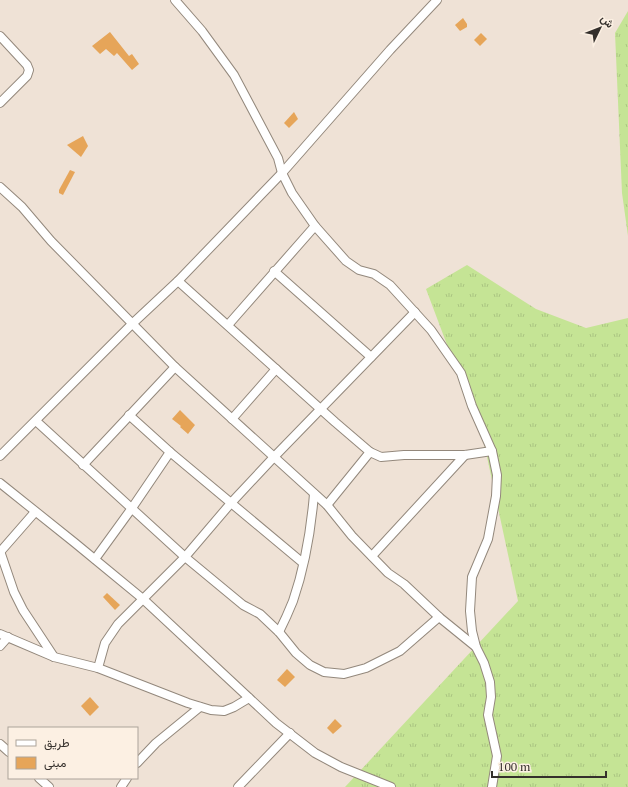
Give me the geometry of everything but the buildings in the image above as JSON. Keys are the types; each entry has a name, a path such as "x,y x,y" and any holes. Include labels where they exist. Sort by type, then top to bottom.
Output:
{"street":[{"path":"174,0 202,32 234,75 278,158 282,173 292,193 314,226 346,261 359,270 374,274 415,312 431,330 461,373 472,406 492,451 497,475 496,496 488,539 472,577 470,594 472,631 476,646 484,663 490,682 491,697 488,715 497,756 492,787"},
{"path":"0,456 132,324 178,281 282,173 390,50 437,0"},
{"path":"0,36 27,65 29,70 26,76 0,103"},
{"path":"0,187 22,207 51,241 175,366 327,505 352,536 388,573 404,584 439,617 476,646"},
{"path":"228,324 314,226"},
{"path":"274,271 371,357"},
{"path":"178,281 370,452 381,456 465,455 492,451"},
{"path":"98,668 105,643 118,624 186,557 231,503 415,312"},
{"path":"83,465 175,366"},
{"path":"232,419 276,369"},
{"path":"129,415 170,452 303,563"},
{"path":"36,421 186,557 243,605 260,614 279,632 296,653 310,666 324,672 344,674 366,668 400,651 439,617"},
{"path":"95,560 170,452"},
{"path":"327,505 370,452"},
{"path":"372,556 465,455"},
{"path":"0,484 143,599 276,722 315,753 341,767 391,787"},
{"path":"279,632 292,602 303,563 312,525 314,494"},
{"path":"36,512 0,552 23,610 54,656"},
{"path":"0,646 4,636 54,656 98,668 211,710 224,711 250,698"},
{"path":"138,762 156,743 200,707"},
{"path":"238,787 290,733"},
{"path":"0,744 8,751"},
{"path":"40,779 49,787"}],"green space":[{"path":"628,11 628,236 622,193 615,33"},
{"path":"467,265 536,309 586,328 628,318 628,787 345,787 518,601 484,443 426,289"}]}
